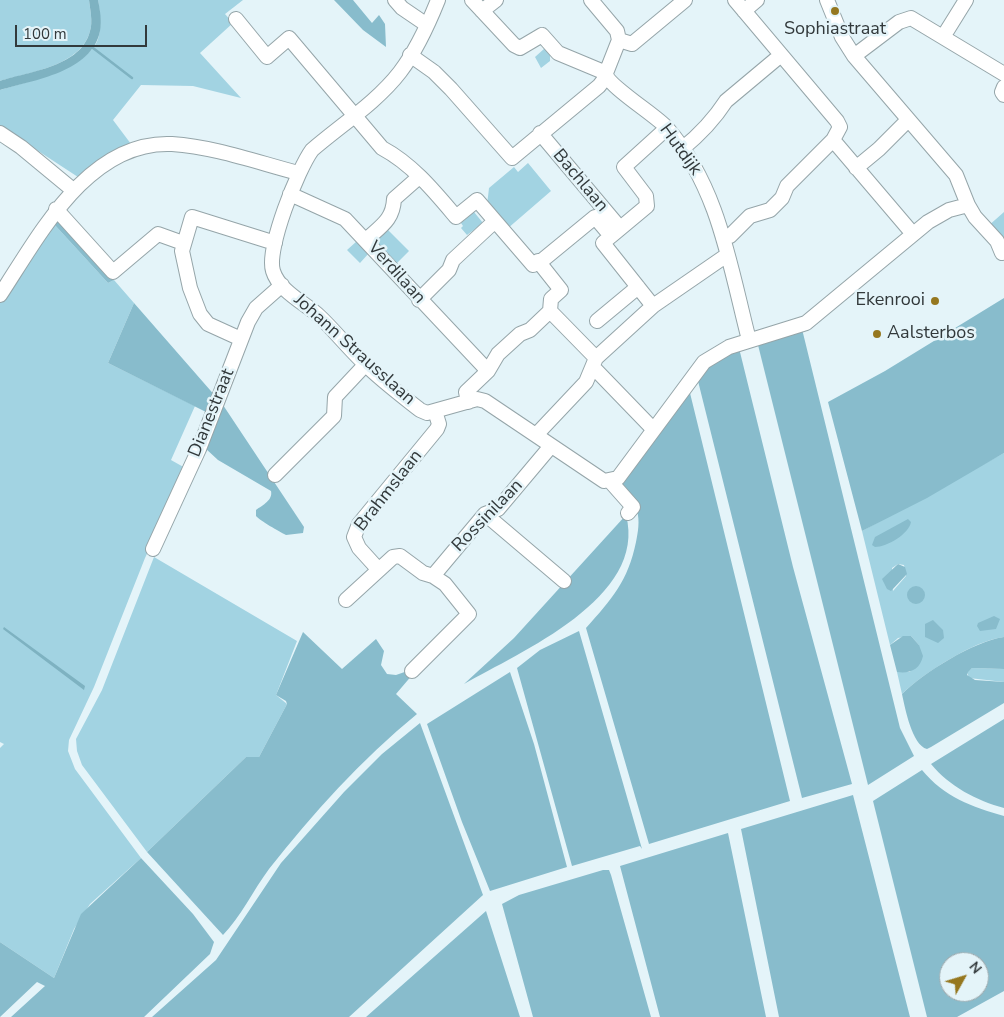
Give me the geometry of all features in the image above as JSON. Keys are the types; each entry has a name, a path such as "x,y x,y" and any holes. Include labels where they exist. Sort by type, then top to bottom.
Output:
{"street":[{"path":"395,0 402,8 428,25"},
{"name":"Johann Strausslaan","path":"438,0 428,25 410,56 386,88 312,150 298,173 290,194 275,244 272,258 273,270 282,286 319,317 365,365 420,410 427,413 477,399 485,401 604,481 610,481 633,507 628,513"},
{"name":"Hutdijk","path":"477,5 496,0"},
{"path":"410,56 434,72 512,158 599,86 606,75 619,40 616,31 591,0"},
{"path":"619,40 632,44 685,0"},
{"path":"723,238 730,236 750,216 770,210 782,198 787,186 833,140 840,127 740,5 757,0"},
{"path":"827,0 842,37 854,56 949,169 964,206 989,244 1003,254"},
{"path":"943,37 966,0"},
{"name":"Hutdijk","path":"477,5 514,45 520,48 542,35 558,53 606,75 667,128 705,185 714,206 749,340"},
{"path":"236,19 267,56 290,38 382,148 398,156 426,182 456,217 478,200 533,266 538,261 561,290 551,299 550,311 530,330 520,334 498,354 488,371 466,392 468,402"},
{"path":"854,56 905,19 917,21 1004,74"},
{"path":"682,149 702,133 708,122 720,111 726,101 781,55"},
{"path":"1004,87 1002,92 1004,95"},
{"path":"856,168 908,120"},
{"path":"653,306 603,243 647,206 646,196 624,167 667,128"},
{"path":"0,133 21,147 72,190"},
{"name":"Bachlaan","path":"540,133 616,232"},
{"path":"833,140 912,234"},
{"path":"0,295 56,209 72,190 121,156 148,146 170,144 218,150 298,173"},
{"path":"366,240 389,218 393,212 394,199 419,177"},
{"name":"Verdilaan","path":"290,194 345,219 414,290 419,300 488,371"},
{"path":"610,481 618,478 704,362 716,353 749,340 806,323 928,222 949,210 964,206"},
{"path":"56,209 113,272 158,234 183,243"},
{"path":"241,339 208,324 200,314 188,282 183,243 192,217 275,244"},
{"path":"539,264 595,217 616,232"},
{"path":"419,300 449,270 453,260 495,221"},
{"path":"536,435 586,382 594,362 653,306 727,255"},
{"name":"Dianestraat","path":"153,549 199,449 241,339 256,308 282,286"},
{"path":"597,322 638,287"},
{"path":"550,311 653,429"},
{"path":"275,475 334,416 334,397 365,365"},
{"name":"Brahmslaan","path":"378,569 360,548 354,537 359,524 437,429 439,424 436,411"},
{"name":"Rossinilaan","path":"433,576 486,514 498,509 551,446"},
{"path":"486,514 564,581"},
{"path":"346,600 393,557 400,556 422,573 433,576 445,584 469,614 412,671"}],"shaded area":[{"path":"0,0 89,0 91,27 85,43 65,60 53,66 0,81"},
{"path":"89,0 98,0 101,23 95,45 86,56 60,72 0,90 0,81 53,66 76,53 85,43 91,27"},
{"path":"98,0 243,0 225,14 233,23 200,53 241,98 193,86 141,85 113,120 131,144 117,150 78,177 0,126 0,90 40,78 70,66 92,49 98,39 100,29"},
{"path":"334,0 353,0 372,23 379,15 385,24 386,47 363,30"},
{"path":"545,48 550,55 550,61 541,68 535,57"},
{"path":"528,163 551,191 507,229 487,205 489,188 514,167 518,172"},
{"path":"474,212 483,223 467,235 461,228 463,226 461,223"},
{"path":"1004,212 1004,248 987,227"},
{"path":"57,218 114,280 108,283 53,223"},
{"path":"53,223 108,283 114,280 134,303 108,363 195,406 171,460 187,469 145,558 94,687 69,740 68,751 75,769 141,858 90,904 74,929 54,978 0,942 0,748 4,744 0,742 0,301"},
{"path":"385,227 409,251 395,265 376,245 374,237"},
{"path":"357,241 369,253 360,263 347,250"},
{"path":"1004,298 1004,453 927,498 862,531 828,402 885,371"},
{"path":"134,303 217,398 210,414 108,363"},
{"path":"802,329 900,728 914,756 868,785 757,341"},
{"path":"739,348 793,567 852,784 802,798 698,381 705,369"},
{"path":"686,388 690,393 790,801 649,844 586,628 618,589 633,556 639,523 638,515 631,499 619,481"},
{"path":"223,405 304,527 303,533 286,535 258,518 256,510 269,500 271,491 218,460 205,448"},
{"path":"1004,453 1004,637 992,639 964,651 922,677 902,694 897,672 910,672 919,645 911,636 898,638 890,645 862,531","holes":["898,564 904,565 906,576 893,591 892,568"]},
{"path":"626,515 628,545 618,572 599,597 574,619 546,638 464,684 514,638"},
{"path":"908,519 911,522 909,527 897,539 885,545 875,547 872,545 875,537"},
{"path":"154,557 297,641 276,695 287,704 259,757 246,757 147,852 82,765 77,751 76,739 102,690"},
{"path":"898,564 905,567 907,574 891,591 887,589 882,579"},
{"path":"916,586 922,589 925,595 922,601 916,604 910,601 907,595 910,589"},
{"path":"994,616 1000,619 996,629 980,631 977,626 978,623"},
{"path":"933,620 943,630 944,638 938,643 925,637 925,624"},
{"path":"4,627 85,686 84,690 3,629"},
{"path":"579,631 642,849 640,846 572,866 517,668 540,650"},
{"path":"303,632 342,669 376,639 384,651 381,665 387,674 396,675 419,667 396,694 417,714 357,768 320,807 269,869 223,935 147,852 246,757 259,757 287,704 286,701 276,695"},
{"path":"903,636 911,636 919,645 923,656 917,668 910,672 897,672 890,645"},
{"path":"1004,637 1004,669 972,668 967,675 975,680 1004,682 1004,703 931,747 927,749 922,746 913,734 902,694 923,677 964,651"},
{"path":"972,668 1004,669 1004,682 969,678 967,672"},
{"path":"510,672 534,744 567,867 490,891 462,822 427,724"},
{"path":"1004,719 1004,808 964,792 946,779 931,764"},
{"path":"420,723 483,895 349,1017 152,1017 216,960 281,863 344,792 382,754"},
{"path":"922,770 940,787 959,800 1004,816 1004,991 989,999 989,952 939,952 939,1002 984,1002 957,1017 927,1017 873,801"},
{"path":"853,795 910,1017 779,1017 741,829"},
{"path":"728,833 766,1017 660,1017 620,866"},
{"path":"141,858 193,914 214,942 210,954 144,1017 11,1017 45,986 37,982 0,1017 0,942 54,978 81,914"},
{"path":"603,870 609,870 611,875 651,1017 533,1017 502,904 519,895"},
{"path":"486,911 520,1017 366,1017"}],"waterway":[{"path":"93,48 132,78"}],"place":[{"name":"Sophiastraat","path":"835,11"},
{"name":"Ekenrooi","path":"935,301"},
{"name":"Aalsterbos","path":"877,334"}]}
